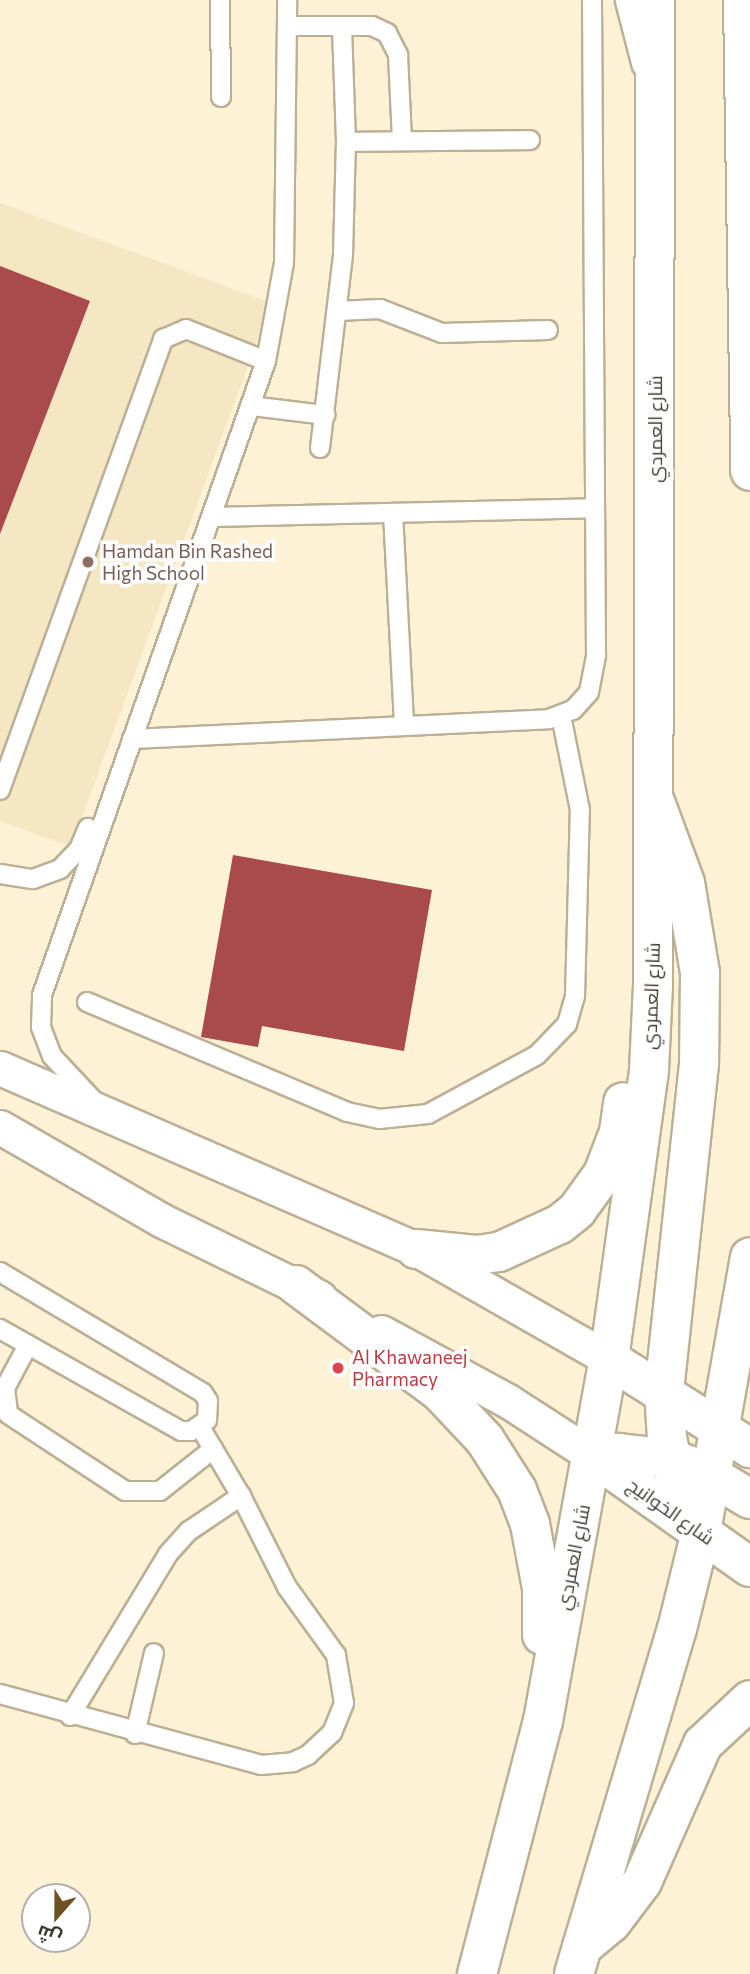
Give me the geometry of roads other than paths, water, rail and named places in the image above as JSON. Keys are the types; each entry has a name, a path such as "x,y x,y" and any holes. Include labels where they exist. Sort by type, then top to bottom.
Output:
{"main road":[{"name":"شارع العمردي","path":"477,1974 543,1721 593,1455 638,1172 653,985 655,0"},
{"path":"743,0 750,471"},
{"path":"654,799 685,883 695,927 701,1007 699,1064 664,1392 671,1459 701,1532"},
{"path":"416,1248 477,1255 499,1252 541,1236 577,1210 613,1154 653,985"},
{"path":"578,1961 677,1629 713,1475 735,1438 750,1257"},
{"path":"296,1285 440,1392 485,1440 517,1490 530,1524 542,1588 543,1721"},
{"path":"609,1359 735,1438"},
{"path":"593,1455 632,1453 671,1459 713,1475 750,1499"},
{"name":"شارع الخوانيج","path":"593,1455 750,1567"},
{"path":"578,1961 642,1882 703,1744 750,1700"}],"street":[{"path":"632,0 655,87"},
{"path":"0,1068 416,1248 609,1359"},
{"path":"0,1089 202,1171 334,1213"},
{"path":"0,1127 163,1221 296,1285 508,1401 593,1455"}],"lane":[{"path":"220,0 221,97"},
{"path":"107,1113 52,1056 40,1011 46,980 266,361 284,263 287,0"},
{"path":"132,739 561,716 582,702 594,680 592,0"},
{"path":"287,26 372,26 393,39 398,55 402,141"},
{"path":"320,448 338,311 346,142 342,27"},
{"path":"346,142 530,140"},
{"path":"338,311 380,310 442,333 548,330"},
{"path":"0,790 163,339 186,329 266,361"},
{"path":"251,406 325,415"},
{"path":"211,517 595,508"},
{"path":"393,513 404,726"},
{"path":"87,1002 347,1112 379,1119 428,1114 537,1055 567,1024 576,996 580,810 561,716"},
{"path":"0,874 33,879 71,860 101,801 117,780"},
{"path":"0,1272 203,1393 209,1410 200,1427"},
{"path":"0,1329 172,1427 181,1431 200,1427"},
{"path":"28,1345 5,1388 8,1415 125,1491 160,1491 213,1449"},
{"path":"0,1695 135,1734 277,1766 309,1755 332,1733 340,1719 345,1687 336,1656 282,1577 241,1496 200,1427"},
{"path":"70,1716 168,1554 189,1531 241,1496"},
{"path":"135,1734 154,1653"}],"place":[{"name":"Hamdan Bin Rashed High School","path":"88,562"},
{"name":"Al Khawaneej Pharmacy","path":"338,1368"}]}
